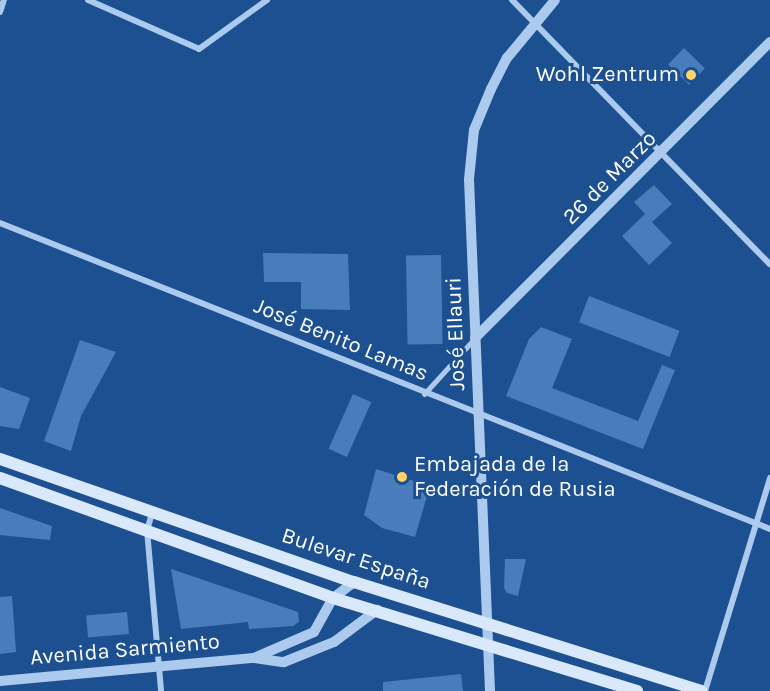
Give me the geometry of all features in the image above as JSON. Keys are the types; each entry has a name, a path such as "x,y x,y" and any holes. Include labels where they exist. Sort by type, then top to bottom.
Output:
{"main road":[{"name":"Bulevar España","path":"0,459 354,582 703,691"},
{"name":"Bulevar España","path":"0,478 333,598 637,691"}],"street":[{"path":"0,12 4,0"},
{"path":"88,0 199,49 267,0"},
{"path":"512,0 770,264"},
{"name":"José Ellauri","path":"490,691 469,179 474,130 507,58 555,0"},
{"name":"26 de Marzo","path":"475,338 662,153 770,42"},
{"name":"José Benito Lamas","path":"0,223 424,394 770,529"},
{"path":"424,394 475,338"},
{"path":"703,691 770,477"},
{"path":"152,513 147,530 160,691"},
{"name":"Avenida Sarmiento","path":"254,658 314,632 333,598 354,582"},
{"name":"Avenida Sarmiento","path":"0,681 254,658 285,662 334,642 377,610"}],"building":[{"path":"684,48 705,68 689,85 668,65"},
{"path":"654,185 672,204 652,222 672,243 649,265 622,236 645,214 634,202"},
{"path":"263,253 348,254 350,310 301,309 301,282 264,282"},
{"path":"441,255 443,344 408,345 406,256"},
{"path":"589,296 680,331 670,357 579,322"},
{"path":"541,327 572,339 552,388 638,421 662,365 675,370 643,449 506,396 529,339"},
{"path":"80,340 116,352 81,416 71,451 44,441"},
{"path":"0,387 30,398 19,429 0,426"},
{"path":"353,394 371,402 347,457 329,449"},
{"path":"376,469 430,486 415,537 382,528 364,515"},
{"path":"0,508 52,526 50,540 0,535"},
{"path":"505,559 526,559 518,596 507,593 504,588"},
{"path":"171,569 298,612 299,622 293,626 249,629 248,622 181,629"},
{"path":"12,596 16,652 0,654 0,597"},
{"path":"127,612 129,634 88,637 86,616"},
{"path":"461,674 463,691 383,691 383,682"}],"place":[{"name":"Wohl Zentrum","path":"691,75"},
{"name":"Embajada de la Federación de Rusia","path":"402,477"}]}
